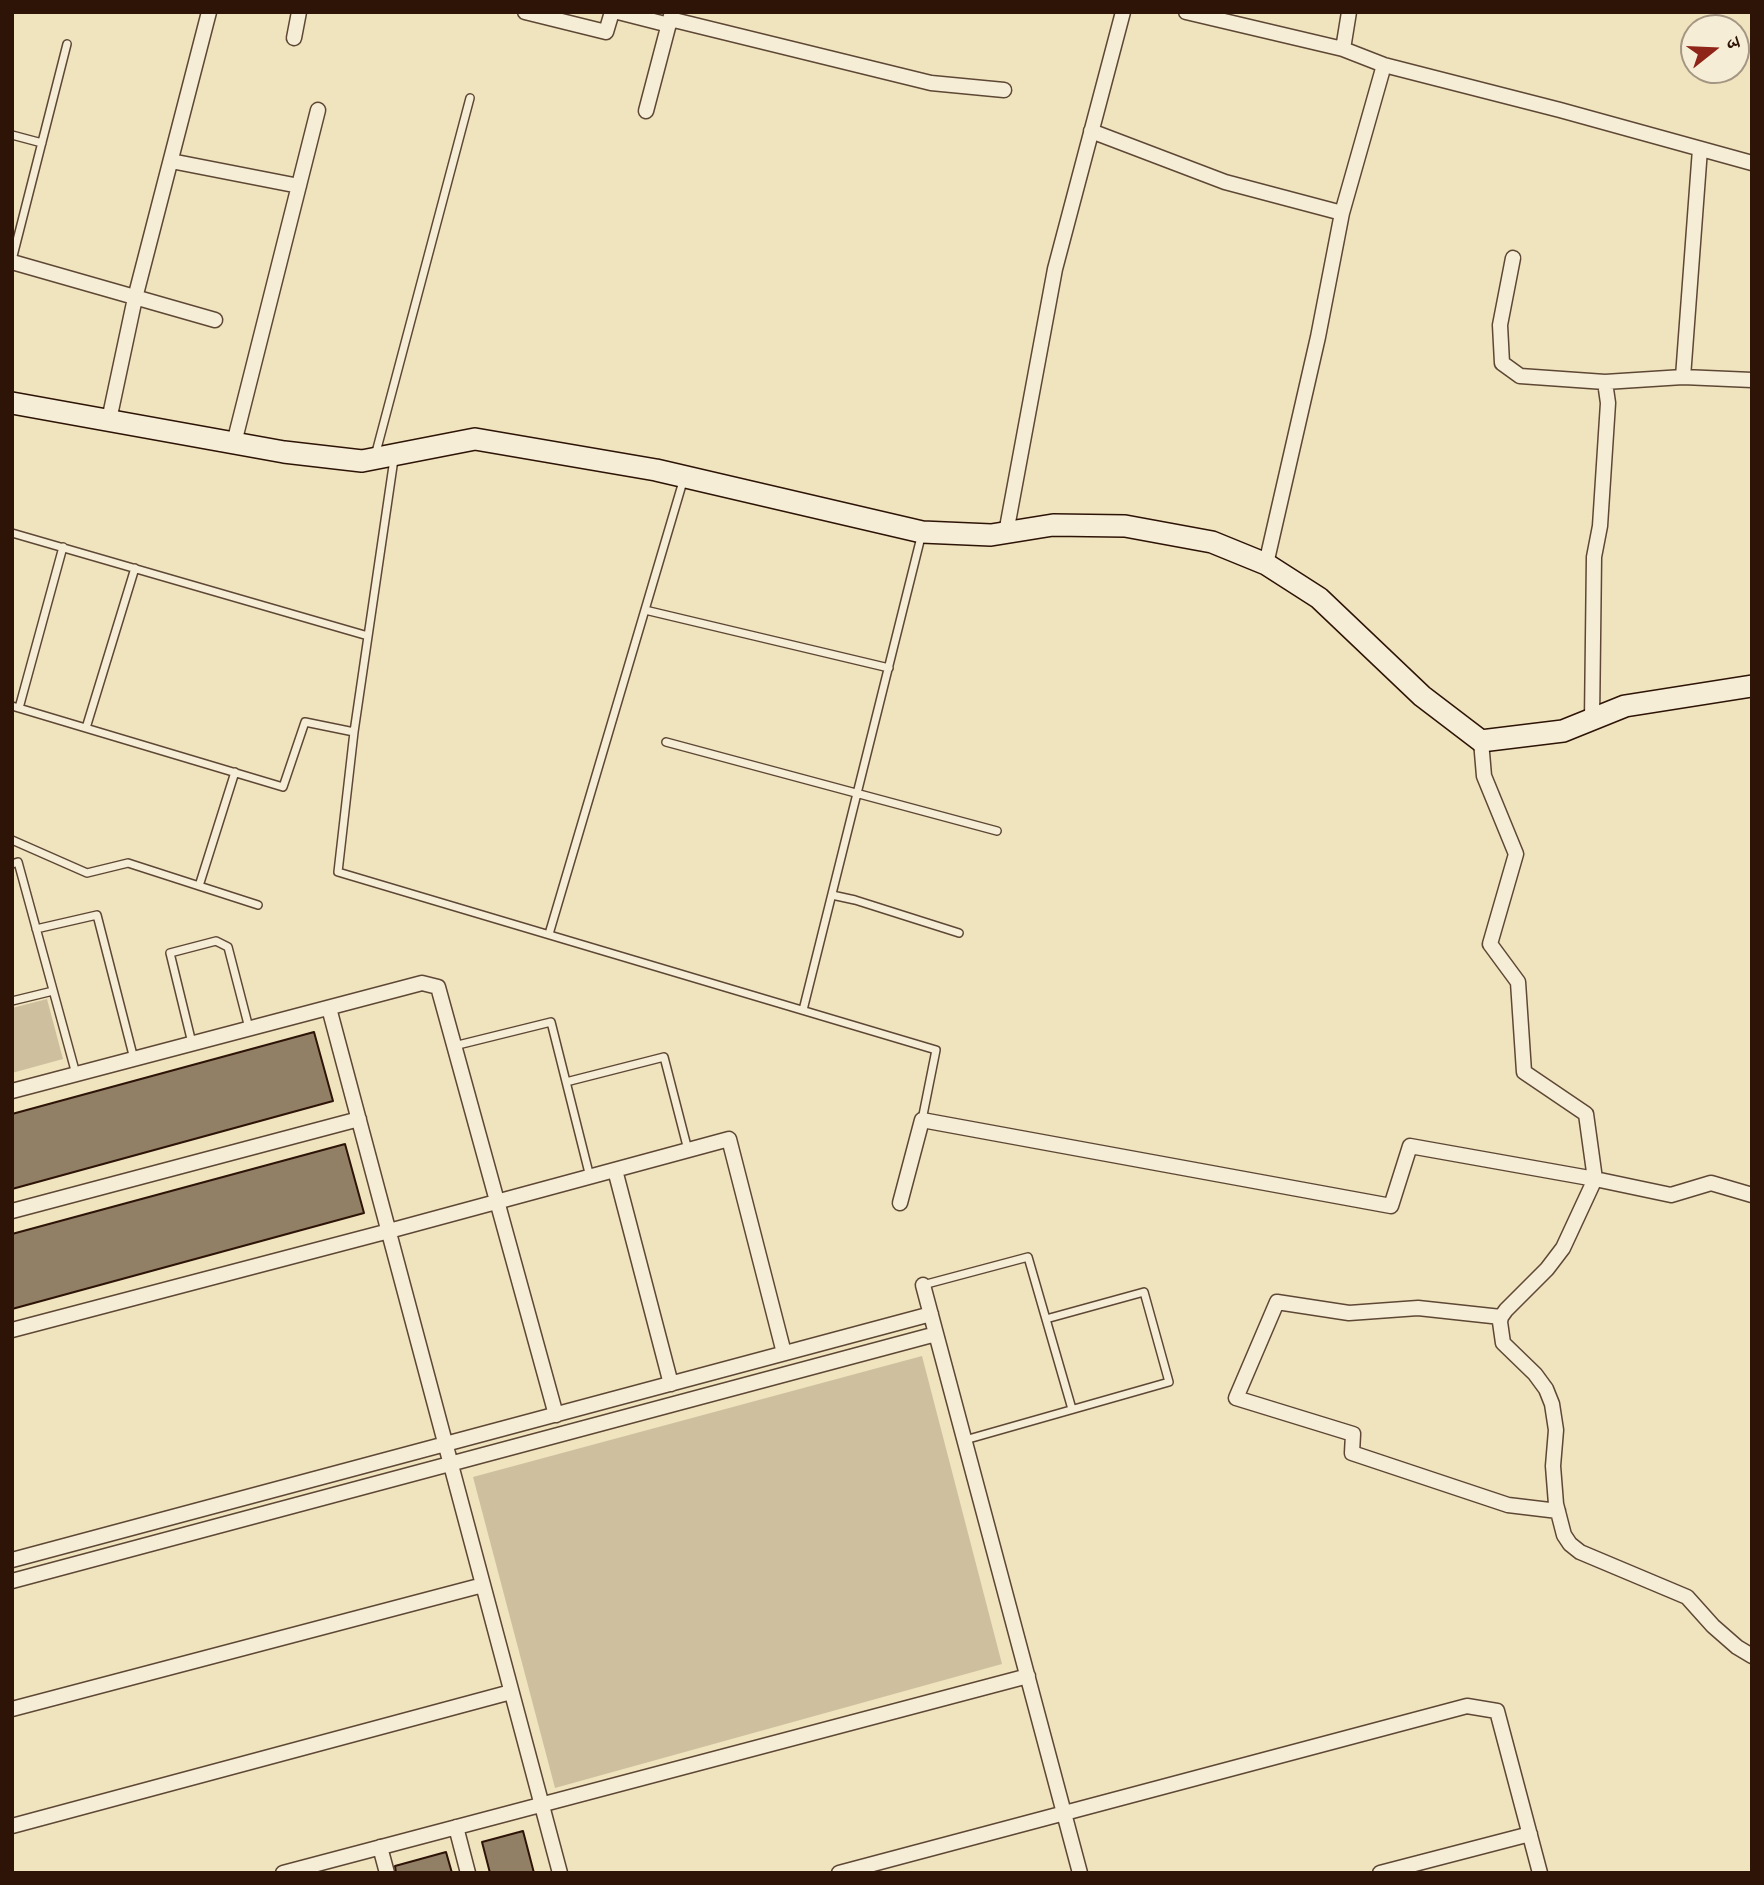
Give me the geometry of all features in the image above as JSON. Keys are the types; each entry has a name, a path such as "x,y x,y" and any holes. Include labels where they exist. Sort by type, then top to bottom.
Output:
{"street":[{"path":"109,420 135,298 209,12"},
{"path":"294,38 299,12"},
{"path":"524,12 606,32 612,12"},
{"path":"618,12 670,19 931,83 1004,90"},
{"path":"1006,533 1055,269 1123,12"},
{"path":"1186,12 1343,49 1384,65 1752,163"},
{"path":"1343,49 1349,12"},
{"path":"646,111 670,19"},
{"path":"1266,564 1318,337 1342,213 1384,65"},
{"path":"234,443 318,110"},
{"path":"1091,131 1225,182 1342,213"},
{"path":"1683,377 1700,149"},
{"path":"171,161 299,186"},
{"path":"1513,258 1500,325 1502,363 1520,376 1605,382 1683,377 1752,380"},
{"path":"12,261 215,320"},
{"path":"1592,720 1594,557 1600,526 1608,403 1605,382"},
{"path":"12,403 285,452 362,461 475,439 656,470 922,532 991,535 1053,524 1125,526 1212,542 1266,564 1319,598 1422,696 1481,741 1563,731 1625,706 1752,686"},
{"path":"1481,741 1484,776 1516,854 1490,944 1518,982 1524,1072 1586,1114 1595,1179 1563,1248 1547,1269 1500,1317 1503,1343 1535,1374 1552,1404 1556,1430 1553,1466 1556,1504 1564,1535 1570,1544 1580,1552 1687,1597 1713,1626 1752,1656"},
{"path":"12,1091 422,983 438,987 556,1415"},
{"path":"329,1008 559,1873"},
{"path":"12,1211 359,1119"},
{"path":"900,1203 922,1121 1391,1206 1410,1146 1671,1195 1711,1183 1752,1195"},
{"path":"12,1330 729,1139 785,1353"},
{"path":"615,1170 671,1384"},
{"path":"923,1285 1080,1873"},
{"path":"1500,1317 1418,1308 1349,1313 1278,1302 1236,1398 1353,1434 1352,1453 1508,1505 1558,1511"},
{"path":"12,1560 931,1314"},
{"path":"12,1581 936,1334"},
{"path":"12,1709 483,1585"},
{"path":"283,1873 1028,1676"},
{"path":"12,1826 511,1692"},
{"path":"839,1873 1467,1706 1497,1711 1540,1873"},
{"path":"456,1827 468,1873"},
{"path":"1380,1873 1530,1834"},
{"path":"380,1847 387,1873"}],"lane":[{"path":"12,261 67,44"},
{"path":"470,98 385,457 368,636 338,872 936,1050 922,1121"},
{"path":"12,135 42,143"},
{"path":"549,934 684,477"},
{"path":"803,1010 922,532"},
{"path":"12,533 368,636"},
{"path":"63,547 15,707 283,787 304,722 354,732"},
{"path":"86,727 135,568"},
{"path":"645,610 889,668"},
{"path":"666,742 997,831"},
{"path":"199,886 235,772"},
{"path":"12,840 87,873 128,863 258,905"},
{"path":"12,863 18,862 76,1074"},
{"path":"832,895 959,933"},
{"path":"36,929 97,915 134,1059"},
{"path":"192,1044 170,953 216,941 229,947 249,1029"},
{"path":"12,1001 53,991"},
{"path":"454,1046 551,1022 590,1177"},
{"path":"566,1082 664,1057 688,1150"},
{"path":"923,1285 1028,1256 1072,1409"},
{"path":"965,1440 1168,1382 1144,1292 1046,1319"}],"shaded area":[{"path":"47,999 63,1059 12,1073 12,1008"},
{"path":"922,1356 1002,1664 555,1788 473,1477"}],"building":[{"path":"314,1032 333,1101 12,1189 12,1114"},
{"path":"345,1144 364,1213 12,1309 12,1234"},
{"path":"523,1831 534,1873 490,1873 482,1842"},
{"path":"446,1852 452,1873 396,1873 395,1866"}]}
